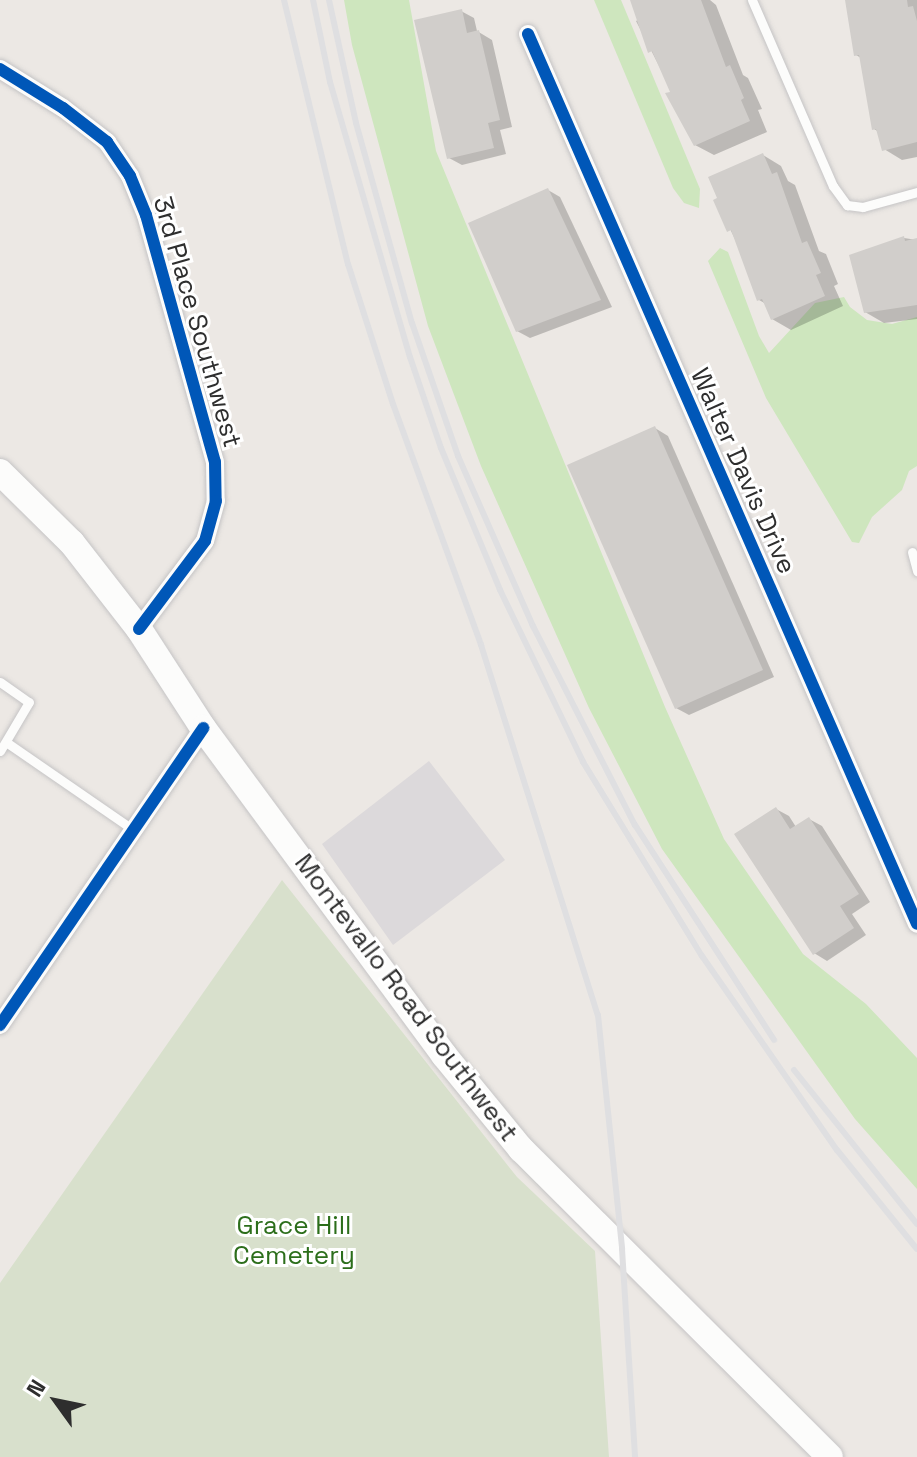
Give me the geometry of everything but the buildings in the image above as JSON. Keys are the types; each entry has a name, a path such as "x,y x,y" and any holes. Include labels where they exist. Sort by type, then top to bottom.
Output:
{"main road":[{"name":"Montevallo Road Southwest","path":"0,472 72,543 139,629 203,728 444,1055 521,1149 830,1457"}],"street":[{"name":"Walter Davis Drive","path":"528,34 917,924"},
{"name":"3rd Place Southwest","path":"0,69 63,108 107,142 130,176 146,215 215,462 216,501 205,541 139,629"},
{"path":"0,1025 203,728"}],"lane":[{"path":"752,0 833,186 847,205 863,207 917,192"},
{"path":"912,552 917,571"},
{"path":"0,682 29,702 3,747 135,831"}],"shaded area":[{"path":"429,761 505,860 393,945 322,844"}],"green space":[{"path":"344,0 409,0 436,151 665,707 724,839 803,954 866,1004 917,1058 917,1189 855,1119 662,849 589,708 481,466 428,326 352,45"},
{"path":"594,0 621,0 700,189 699,208 684,203 673,188"},
{"path":"720,248 728,252 759,336 769,353 815,303 844,297 850,307 867,320 892,324 917,317 917,466 909,471 902,490 872,517 859,543 852,542 766,398 708,261"},
{"name":"Grace Hill Cemetery","path":"282,880 517,1177 595,1251 609,1457 0,1457 0,1283"}],"railway":[{"path":"284,0 348,264 393,404 481,645 598,1015 622,1249 635,1457"},
{"path":"313,0 330,82 410,357 441,448 500,590 583,762 702,956 837,1150 917,1249"},
{"path":"329,0 356,123 412,323 458,456 533,626 635,825 774,1040"},
{"path":"794,1070 917,1224"}],"cycle path":[{"path":"528,34 917,924"},
{"path":"0,69 63,108 107,142 130,176 146,215 215,462 216,501 205,541 139,629"},
{"path":"0,1025 203,728"}]}
